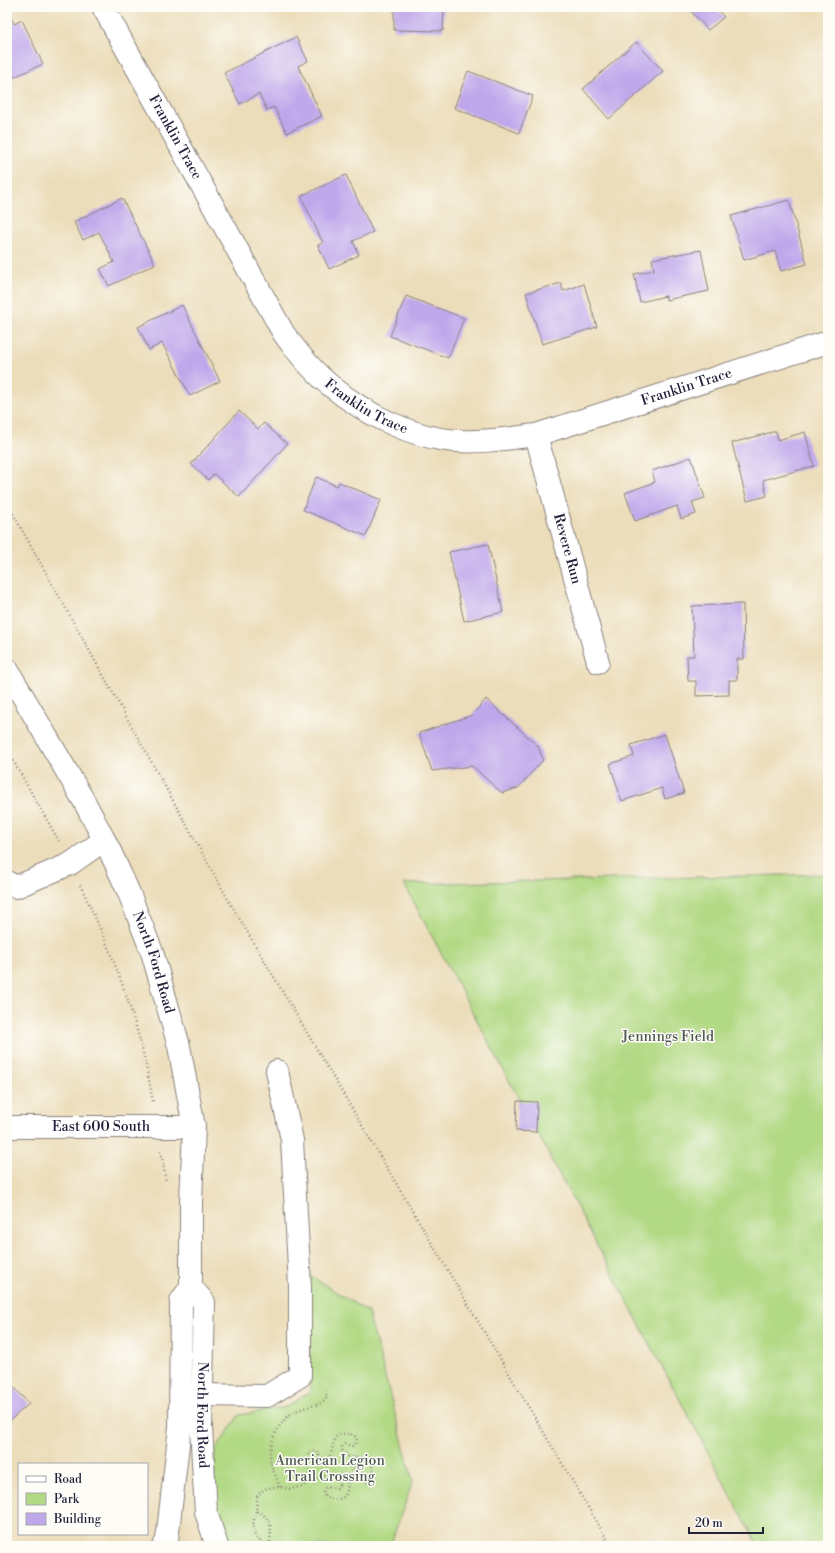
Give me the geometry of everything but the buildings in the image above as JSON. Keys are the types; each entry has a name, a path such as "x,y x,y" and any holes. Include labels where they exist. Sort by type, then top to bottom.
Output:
{"street":[{"name":"Franklin Trace","path":"103,7 284,334 303,359 324,380 354,403 381,418 432,437 464,441 493,440 536,435 828,342"},
{"name":"Revere Run","path":"536,435 598,662"},
{"name":"North Ford Road","path":"7,669 84,800 129,893 152,952 179,1046 194,1127 191,1202 191,1287 181,1301 180,1427 167,1540 164,1546"},
{"path":"7,882 16,887 70,864 104,840"},
{"path":"202,1395 267,1396 300,1376 300,1286 292,1140 277,1071"},
{"name":"East 600 South","path":"7,1127 194,1127"},
{"name":"North Ford Road","path":"191,1287 204,1302 201,1428 206,1512 217,1546"}],"path":[{"path":"7,503 229,901 610,1546"},
{"path":"7,750 58,839 108,944 130,1003 148,1070"},
{"path":"280,1487 272,1467 270,1456 271,1444 276,1431 294,1412 320,1404 326,1400 326,1391"},
{"path":"256,1511 263,1513 268,1519 272,1533 269,1545 259,1542 254,1535 252,1525 256,1511 257,1497 260,1492 267,1488 280,1487 290,1489 301,1487 328,1474 337,1480 339,1485 337,1488 326,1487 323,1492 324,1496 335,1499 341,1498 346,1494 349,1487 349,1476 352,1470 358,1467 362,1471 362,1480 365,1482 370,1482 373,1478 373,1468 369,1462 362,1458 347,1456 342,1450 342,1446 345,1444 352,1446 357,1440 354,1435 346,1433 339,1435 334,1440 330,1458 324,1464 320,1464 318,1462 319,1456 317,1450 312,1450 309,1452 308,1465 313,1480"}],"green space":[{"name":"Jennings Field","path":"828,874 828,1546 758,1546 404,884"},
{"name":"American Legion Trail Crossing","path":"309,1275 368,1312 413,1481 390,1546 211,1546 215,1451 239,1415 286,1407 310,1392"}]}
